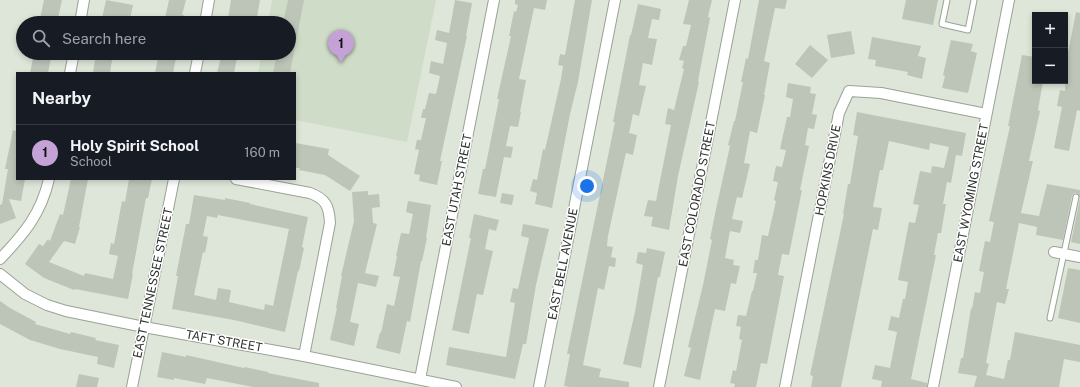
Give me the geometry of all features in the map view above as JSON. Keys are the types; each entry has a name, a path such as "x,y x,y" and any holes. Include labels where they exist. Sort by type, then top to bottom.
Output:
{"street":[{"path":"81,16 84,0"},
{"path":"206,16 209,0"},
{"name":"EAST UTAH STREET","path":"420,379 494,0"},
{"name":"EAST BELL AVENUE","path":"538,387 615,0"},
{"name":"EAST COLORADO STREET","path":"659,387 735,0"},
{"name":"EAST WYOMING STREET","path":"933,387 1009,0"},
{"path":"70,72 73,60"},
{"path":"195,72 198,60"},
{"name":"HOPKINS DRIVE","path":"785,387 839,113 849,90 880,93 986,114"},
{"path":"0,259 28,229 42,203 48,180"},
{"name":"EAST TENNESSEE STREET","path":"132,387 174,180"},
{"path":"241,180 310,193 319,197 326,203 330,223 304,356"},
{"path":"1059,253 1080,257"},
{"name":"TAFT STREET","path":"0,274 25,294 47,305 66,311 144,327 304,356 456,387"}],"lane":[{"path":"947,0 942,24 968,30 974,0"},
{"path":"1050,318 1059,253 1076,197"}],"shaded area":[{"path":"272,0 436,0 407,142 296,120 296,72 258,72 261,60 296,60 296,16 269,16"}],"building":[{"path":"44,0 62,0 59,16 41,16"},
{"path":"106,0 133,5 131,16 103,16"},
{"path":"169,0 186,0 182,15 184,16 166,16"},
{"path":"231,0 260,0 257,16 228,16"},
{"path":"288,0 304,0 296,42 296,16 285,16"},
{"path":"455,0 472,3 467,36 440,161 442,161 437,185 419,181 420,175 414,174 419,150 415,149 417,140 421,140 426,118 421,118 423,109 425,109 429,93 436,94 440,76 429,73 431,61 443,64 447,43 435,40 437,30 449,33"},
{"path":"515,0 547,0 545,10 534,8 519,79 526,80 518,127 510,126 506,146 513,147 511,158 504,157 496,197 478,194 483,169 485,169 499,99 497,99 511,36 509,36 514,11 516,12 518,5 515,4"},
{"path":"575,0 592,0 578,82 570,114 552,208 535,204 537,193 530,191 533,179 537,180 543,149 545,150 561,79 563,66 558,65 560,54 565,55"},
{"path":"689,0 712,0 708,17 710,18 699,82 678,176 669,230 651,226 653,217 644,216 648,200 656,201 671,125 665,124 668,108 674,110 684,69 682,68 684,61 679,60 683,46 686,46 691,25 683,24"},
{"path":"759,0 787,0 785,9 775,8 764,61 770,63 765,95 757,133 750,131 744,163 750,164 742,198 737,197 732,219 743,221 740,233 730,231 725,258 734,260 733,265 740,266 736,284 731,283 725,311 715,309 700,380 684,376 691,348 688,347 703,285 712,240 710,239 730,146 728,145 735,121 743,82 741,82 746,58 748,59"},
{"path":"906,0 938,0 933,25 902,19"},
{"path":"638,4 661,9 659,20 652,19 648,38 657,39 652,65 643,63 639,85 646,86 639,116 633,114 629,133 637,135 633,155 626,153 608,236 607,246 613,247 611,257 616,258 615,267 609,266 604,290 598,288 583,365 601,369 599,377 629,382 629,387 564,386 570,354 567,354 615,122 613,122 630,35"},
{"path":"1076,12 1080,13 1080,111 1077,110 1069,151 1054,148 1062,107 1057,106 1060,90 1065,91 1065,84 1068,84 1068,53"},
{"path":"851,31 855,54 831,58 827,35"},
{"path":"872,37 921,46 918,56 926,58 922,79 907,75 908,72 875,66 876,60 868,59"},
{"path":"951,40 973,44 971,51 977,53 968,93 942,88 945,76 943,75"},
{"path":"810,45 828,60 812,78 795,64"},
{"path":"1022,55 1032,57 1032,84 1042,84 1038,110 1040,111 1029,161 1033,161 1021,213 1039,216 1047,184 1080,190 1080,198 1077,193 1074,193 1072,196 1063,240 1036,235 1037,227 1019,223 1006,289 1009,289 1005,304 997,302 986,363 989,364 986,375 1004,379 1008,360 1010,360 1015,332 1080,345 1080,362 1064,359 1059,387 974,387 977,376 958,373 961,358 963,358 975,292 980,293 984,272 979,271 985,241 990,242 994,222 989,221 1010,126 1008,126"},
{"path":"33,60 51,60 48,72 30,72"},
{"path":"95,60 112,60 110,72 93,72"},
{"path":"158,60 176,60 173,72 155,72"},
{"path":"220,60 237,60 234,72 217,72"},
{"path":"276,60 292,60 290,72 273,72"},
{"path":"788,83 811,87 810,93 816,94 812,114 817,115 814,129 808,128 805,145 809,146 789,255 782,254 778,275 784,276 767,364 761,363 756,387 734,387 735,384 730,383 733,370 736,371 742,340 739,339 741,327 736,326 738,315 746,316 757,273 753,273 755,260 758,260 762,235 768,236 776,201 774,200 778,182 773,181 776,166 782,167 786,150 780,149 787,117 790,117 793,99 786,97"},
{"path":"857,112 966,133 962,156 956,155 951,183 947,182 943,204 946,204 941,233 938,233 934,255 936,255 911,379 927,383 927,387 881,387 882,381 872,379 875,365 890,368 897,332 888,330 891,316 899,318 903,299 905,299 908,282 898,280 909,222 915,223 919,205 913,204 920,171 931,173 932,166 944,168 949,147 930,143 929,150 889,141 883,170 880,170 873,207 882,208 878,230 873,229 841,387 811,387 813,376 810,375 844,214 848,184 850,184 858,136 853,135"},
{"path":"13,130 16,131 16,180 25,180 21,201 9,199 16,218 0,224 0,205 2,204 8,169 5,169"},
{"path":"296,143 329,149 328,155 360,176 350,191 325,175 299,170 300,168 296,168"},
{"path":"71,180 88,180 80,227 75,244 64,241 49,262 84,276 85,273 113,279 118,256 109,254 111,243 114,244 122,201 125,202 129,180 152,180 148,198 146,198 128,299 74,290 44,278 25,264 39,244 43,246 48,239 50,241 60,214 63,215"},
{"path":"368,191 368,195 379,194 380,207 372,208 373,223 377,224 365,273 379,276 376,287 358,283 350,322 359,324 354,346 330,340 337,308 341,276 354,221 352,192"},
{"path":"502,193 514,195 512,205 500,203"},
{"path":"194,195 225,200 225,198 308,217 302,247 304,248 285,332 234,320 172,309 178,276 176,276 186,224 189,224","holes":["218,215 289,229 273,306 265,304 264,310 229,302 231,290 218,288 216,300 194,295 203,252 205,253 208,237 203,236 207,216 217,218"]},
{"path":"1080,198 1080,244 1071,242"},
{"path":"408,201 431,205 427,238 421,261 410,322 407,321 400,354 376,348 380,332 381,333 387,304 394,306 400,277 393,276 396,256 401,233 409,234 413,214 406,212"},
{"path":"474,214 499,220 496,231 489,229 485,249 493,251 483,295 477,294 469,334 452,330 471,238 469,238"},
{"path":"523,224 549,229 536,285 526,344 523,344 515,379 446,365 449,347 506,357 515,303 510,302 513,288 518,289 529,238 521,236"},
{"path":"647,248 665,252 660,277 658,277 641,368 623,364 635,312 643,265 636,263 638,252 646,253"},
{"path":"1068,268 1080,270 1080,323 1058,318"},
{"path":"0,301 36,322 35,324 70,334 71,332 96,338 95,340 119,345 114,368 97,364 98,357 60,349 30,340 0,324"},
{"path":"162,352 186,357 186,355 319,383 319,387 253,387 207,378 205,384 174,378 174,380 157,377"},
{"path":"79,374 99,378 97,387 76,387"}],"place":[{"name":"Holy Spirit School","path":"341,63"}]}
